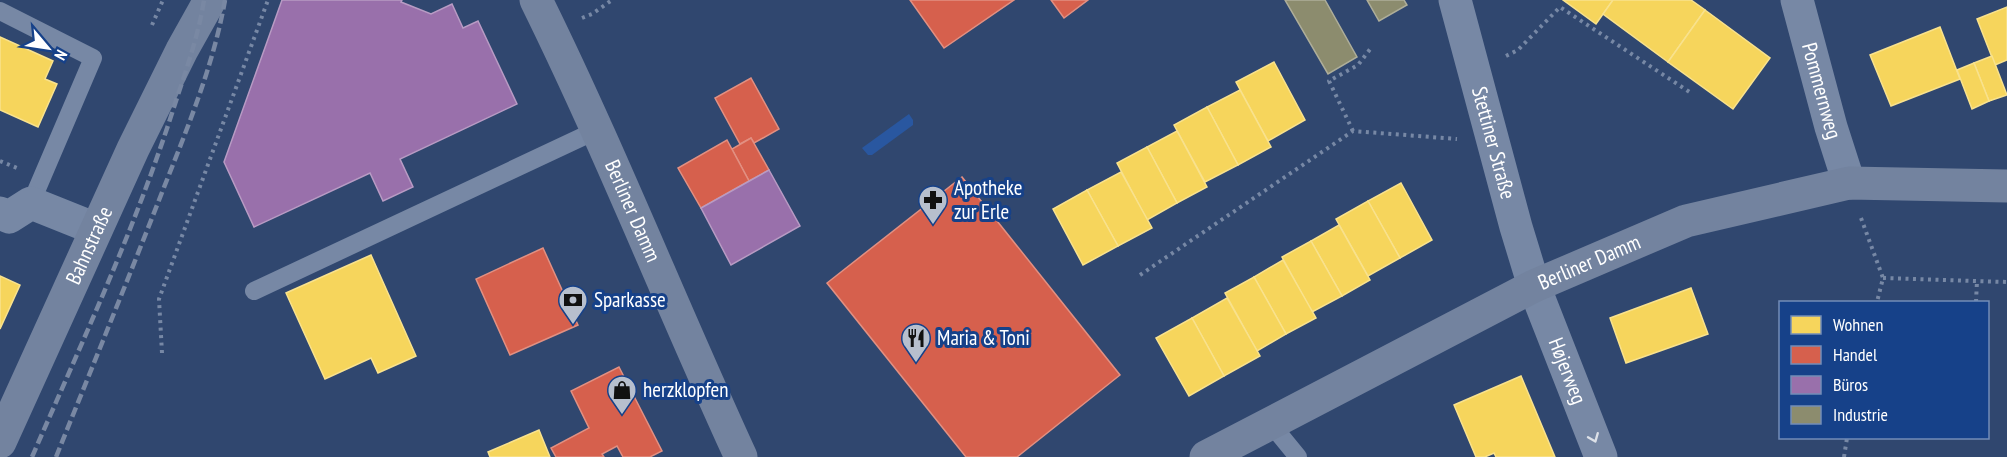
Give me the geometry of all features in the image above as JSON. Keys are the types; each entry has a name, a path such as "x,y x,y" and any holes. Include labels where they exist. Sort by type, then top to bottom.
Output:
{"main road":[{"name":"Bahnstraße","path":"182,50 195,0"},
{"name":"Bahnstraße","path":"0,442 96,229 182,50 210,0"},
{"name":"Berliner Damm","path":"536,0 597,130 705,380 741,457"},
{"name":"Berliner Damm","path":"1206,457 1534,286 1686,221 1849,183 2007,186"}],"street":[{"name":"Stettiner Straße","path":"1455,0 1534,286"},
{"name":"Pommernweg","path":"1797,0 1831,127 1849,183"},
{"path":"0,213 9,217 31,203 96,229"},
{"name":"Højerweg","path":"1534,286 1601,457"}],"lane":[{"path":"0,11 93,58 31,203"},
{"path":"254,291 597,130"},
{"path":"1271,424 1298,457"}],"path":[{"path":"162,353 159,299 268,0"},
{"path":"576,18 592,14 612,0"},
{"path":"1475,70 1518,50 1560,7 1691,93"},
{"path":"1353,130 1329,81 1358,65 1371,48"},
{"path":"1140,275 1353,130 1470,141 1493,134"},
{"path":"1849,183 1882,278 1877,301"},
{"path":"1882,278 2007,282"},
{"path":"1976,301 1977,281"},
{"path":"1844,457 1847,439"}],"shaded area":[{"path":"909,114 913,125 872,155 868,155 862,148"}],"building: Wohnen":[{"path":"1563,0 1613,0 1596,24"},
{"path":"1613,0 1691,0 1705,10 1668,62 1603,14"},
{"path":"2007,7 2007,60 1995,65 1977,19"},
{"path":"1705,10 1770,58 1733,109 1668,62"},
{"path":"1940,27 1960,79 1891,106 1870,55"},
{"path":"0,37 53,61 45,79 57,84 38,127 0,110"},
{"path":"1992,56 2007,95 1989,101 1974,63"},
{"path":"1274,62 1305,120 1268,141 1236,82"},
{"path":"1974,63 1989,101 1972,109 1957,70"},
{"path":"1240,90 1271,147 1238,165 1207,107"},
{"path":"1207,107 1238,165 1205,182 1174,125"},
{"path":"1177,131 1207,187 1177,203 1147,147"},
{"path":"1147,147 1177,203 1147,220 1117,163"},
{"path":"1121,172 1152,228 1118,246 1087,190"},
{"path":"1401,183 1432,240 1400,258 1368,201"},
{"path":"1087,190 1118,246 1083,265 1053,209"},
{"path":"1368,201 1400,258 1368,276 1336,219"},
{"path":"1339,225 1370,280 1342,296 1311,241"},
{"path":"1311,241 1342,296 1312,312 1282,257"},
{"path":"371,255 416,356 378,373 371,358 325,379 286,293"},
{"path":"1283,260 1316,318 1286,334 1254,277"},
{"path":"0,276 20,285 0,329"},
{"path":"1254,277 1286,334 1257,351 1225,293"},
{"path":"1691,288 1708,334 1626,363 1610,318"},
{"path":"1227,298 1260,356 1224,376 1192,318"},
{"path":"1192,318 1224,376 1189,396 1156,338"},
{"path":"1521,376 1555,457 1496,457 1494,453 1485,457 1476,457 1454,405"},
{"path":"539,430 550,457 490,457 488,452"}],"building: Handel":[{"path":"910,0 1014,0 944,48"},
{"path":"1051,0 1088,0 1064,18"},
{"path":"751,78 779,129 754,143 751,138 740,144 715,98"},
{"path":"751,138 769,170 749,181 732,149"},
{"path":"727,140 749,181 701,208 678,168"},
{"path":"962,177 1120,375 1017,457 966,457 827,283"},
{"path":"543,248 578,325 510,355 476,279"},
{"path":"619,367 662,451 650,457 623,457 617,446 602,454 604,457 556,457 551,448 589,428 571,391"}],"building: Büros":[{"path":"282,0 402,0 401,2 431,14 452,4 463,28 478,21 517,104 400,159 413,187 383,201 370,173 254,227 224,162"},
{"path":"769,170 800,226 731,265 701,208"}],"building: Industrie":[{"path":"1285,0 1325,0 1357,57 1328,74"},
{"path":"1367,0 1404,0 1407,5 1379,21"}],"railway":[{"path":"32,457 142,198 191,55 204,0"},
{"path":"56,457 189,123 206,75 225,0"}],"place":[{"name":"Apotheke zur Erle","path":"933,226"},
{"name":"Sparkasse","path":"573,326"},
{"name":"Maria & Toni","path":"916,364"},
{"name":"herzklopfen","path":"622,416"}]}
